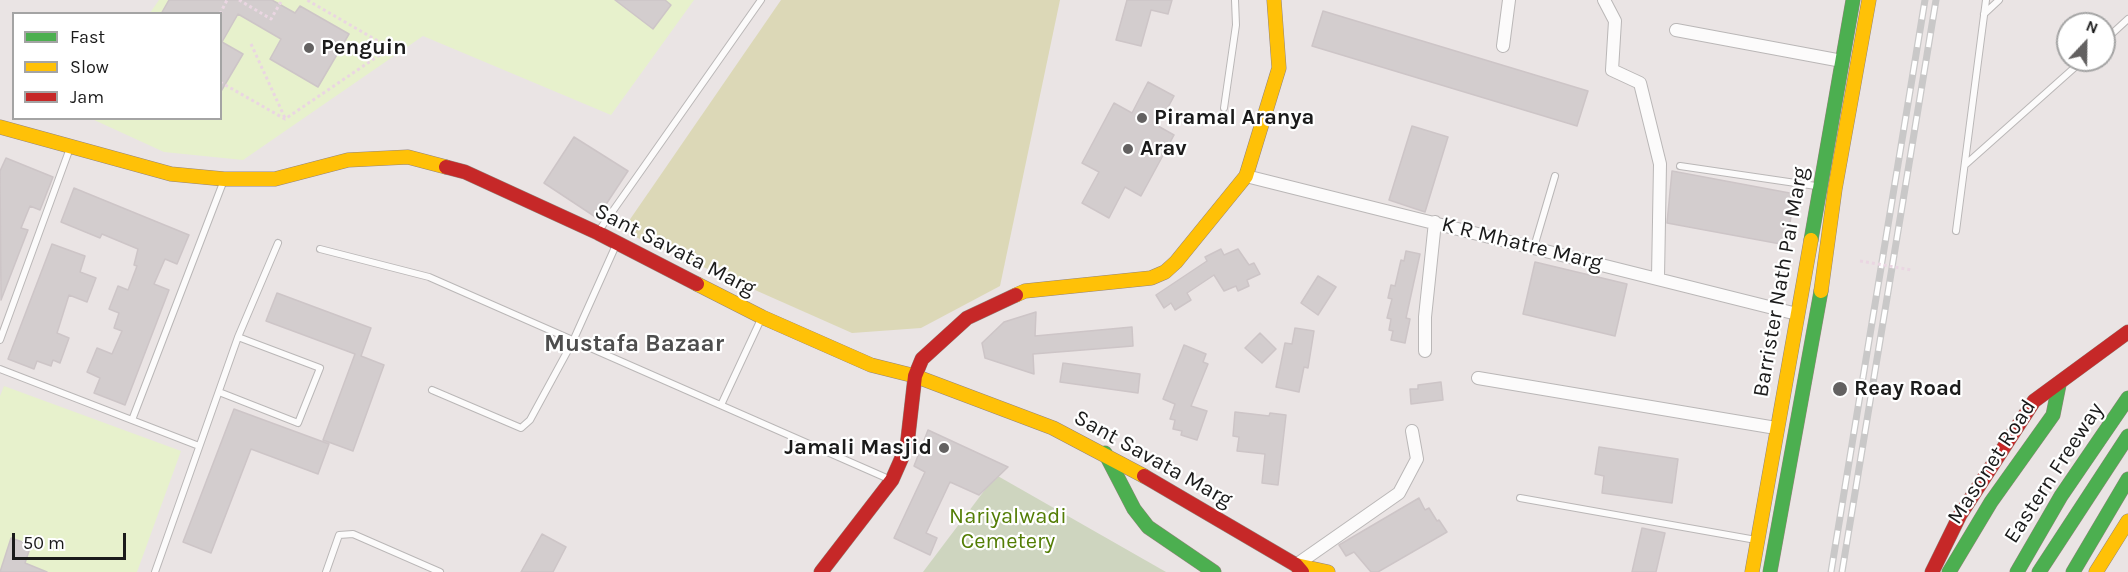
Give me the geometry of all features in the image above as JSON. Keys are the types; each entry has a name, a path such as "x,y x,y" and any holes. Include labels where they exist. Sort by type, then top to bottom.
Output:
{"main road":[{"path":"821,572 892,480 907,446 915,376 922,359 967,318 1025,291 1151,278 1165,272 1176,262 1246,176 1280,68 1274,0"},
{"name":"Barrister Nath Pai Marg","path":"1752,572 1853,0"},
{"name":"Barrister Nath Pai Marg","path":"1770,572 1817,317 1835,189 1869,0"},
{"name":"Sant Savata Marg","path":"0,127 171,174 224,179 275,179 348,160 408,157 465,172 598,233 762,317 871,365 915,376 1053,428 1105,453 1299,569 1328,572"},
{"path":"2060,385 2128,332"},
{"name":"Masonet Road","path":"1932,572 1960,515 2034,401 2060,385"},
{"name":"Masonet Road","path":"1949,572 1952,562 1991,502 2053,415 2060,385"},
{"name":"Eastern Freeway","path":"2017,572 2061,496 2128,398"},
{"name":"Eastern Freeway","path":"2039,572 2128,436"},
{"path":"1105,453 1134,508 1148,527 1214,572"},
{"path":"2073,572 2128,479"},
{"path":"2096,572 2127,524"}],"street":[{"path":"1503,46 1509,0"},
{"path":"1604,0 1615,21 1612,70 1640,83 1660,164 1658,278"},
{"path":"1676,30 1842,61"},
{"name":"K R Mhatre Marg","path":"1246,176 1797,314"},
{"path":"1425,351 1425,317 1435,222"},
{"path":"1478,378 1776,428"},
{"path":"1299,569 1399,494 1417,459 1412,431"}],"lane":[{"path":"598,233 761,0"},
{"path":"1224,108 1236,25 1235,0"},
{"path":"1956,231 1986,0"},
{"path":"1984,14 1999,0"},
{"path":"2116,30 2128,19"},
{"path":"1965,165 2069,72"},
{"path":"0,340 70,147"},
{"path":"1680,166 1819,187"},
{"path":"1534,247 1555,176"},
{"path":"132,420 224,179"},
{"path":"155,572 238,337 278,243"},
{"path":"432,390 521,428 530,420 573,341 617,244"},
{"path":"320,249 429,277 892,480"},
{"path":"721,405 762,317"},
{"path":"219,392 298,423 320,368 238,337"},
{"path":"0,369 199,446"},
{"path":"1520,498 1774,543"},
{"path":"2106,517 2127,524"},
{"path":"326,572 339,535 353,534 440,572"}],"path":[{"path":"239,0 272,19 282,0"},
{"path":"285,119 390,48 307,0"},
{"path":"251,44 285,119"},
{"path":"222,83 285,119"},
{"path":"1860,261 1912,270"}],"shaded area":[{"path":"781,0 1060,0 1000,286 921,328 852,333 622,231"}],"green space":[{"path":"159,0 694,0 611,115 423,36 243,160 164,152 94,120 222,120 222,12 151,12"},
{"path":"4,386 181,451 137,572 0,572 0,396"},
{"name":"Nariyalwadi Cemetery","path":"996,475 1166,572 923,572"}],"building":[{"name":"Penguin","path":"169,0 272,0 295,13 300,6 349,34 318,87 270,59 281,39 238,14 222,42 222,12 162,12"},
{"path":"615,0 665,0 671,5 653,29"},
{"path":"1127,0 1172,0 1168,14 1151,10 1141,46 1116,40"},
{"path":"1323,11 1588,91 1577,126 1312,46"},
{"name":"Penguin","path":"222,42 243,54 222,90"},
{"name":"Arav","path":"1148,82 1174,96 1158,126 1174,135 1141,196 1125,187 1109,218 1082,203 1099,172 1082,163 1114,103 1132,113"},
{"path":"1412,126 1448,137 1425,212 1389,200"},
{"path":"574,137 628,171 597,218 544,183"},
{"path":"6,158 53,177 40,210 30,206 21,228 28,230 1,300 0,171"},
{"path":"1672,171 1795,194 1786,245 1667,223"},
{"path":"74,188 189,235 177,264 165,259 154,284 169,290 125,405 94,393 100,378 87,372 97,348 112,354 122,331 114,328 119,313 109,309 118,286 128,290 137,266 134,265 138,249 102,234 100,238 61,222"},
{"path":"52,244 85,256 80,272 96,278 87,302 69,295 57,333 69,338 60,363 53,360 51,366 37,361 34,369 8,359"},
{"path":"1221,249 1224,255 1238,249 1249,265 1254,263 1260,274 1247,280 1249,286 1238,291 1236,286 1224,291 1214,275 1187,293 1191,300 1175,310 1171,303 1164,308 1156,295 1207,261 1205,257"},
{"path":"1406,251 1420,254 1406,318 1410,319 1405,343 1391,340 1393,331 1389,330 1391,319 1387,318 1392,299 1388,298 1391,285 1395,286 1401,260 1404,261"},
{"path":"1535,262 1627,284 1615,336 1523,314"},
{"path":"1318,276 1336,287 1318,315 1301,303"},
{"path":"277,293 371,328 361,356 384,365 353,451 323,440 355,354 266,321"},
{"path":"1036,312 1035,336 1132,327 1133,346 1033,354 1034,374 985,358 982,343 1004,322"},
{"path":"1295,328 1314,331 1308,368 1304,367 1299,392 1276,387 1285,343 1292,344"},
{"path":"1260,333 1276,349 1262,363 1245,348"},
{"path":"1184,345 1206,354 1203,362 1208,364 1191,406 1207,411 1197,440 1181,435 1182,431 1173,429 1175,420 1170,419 1175,404 1163,399"},
{"path":"1063,363 1140,374 1138,393 1060,382"},
{"path":"1441,382 1443,400 1411,404 1410,389 1418,389 1418,385"},
{"path":"234,409 329,444 318,474 251,449 211,553 183,542"},
{"path":"1235,412 1269,416 1270,413 1286,415 1278,485 1262,483 1265,454 1237,451 1239,437 1233,436"},
{"path":"928,430 1008,467 979,495 950,482 926,533 937,538 930,555 894,538 925,472 914,466"},
{"path":"1599,447 1678,459 1672,503 1602,493 1604,476 1595,474"},
{"path":"1419,498 1425,510 1429,508 1447,532 1378,572 1371,572 1354,552 1346,556 1339,545"},
{"path":"1642,528 1665,533 1656,572 1632,572"},
{"path":"542,534 566,547 553,572 521,572"},
{"path":"11,538 31,545 25,563 47,572 0,572"}],"railway":[{"path":"1831,572 1925,0"},
{"path":"1842,572 1936,0"}],"traffic: fast":[{"path":"1811,240 1853,0"},
{"path":"1770,572 1821,291"},
{"path":"1949,572 1991,502 2053,415 2059,385"},
{"path":"2017,572 2061,496 2128,398"},
{"path":"2039,572 2128,436"},
{"path":"1105,453 1134,509 1148,527 1214,572"},
{"path":"2073,572 2128,479"}],"traffic: slow":[{"path":"1016,295 1025,291 1151,278 1165,272 1176,262 1246,176 1279,68 1274,0"},
{"path":"1821,291 1835,189 1869,0"},
{"path":"0,127 171,174 224,179 275,179 348,160 408,157 446,167"},
{"path":"1752,572 1811,240"},
{"path":"697,284 762,317 871,365 915,376 1053,428 1144,476"},
{"path":"2096,572 2128,521"},
{"path":"1296,565 1328,572"}],"traffic: jam":[{"path":"446,167 465,172 598,233 697,284"},
{"path":"821,572 892,480 907,446 915,376 922,359 967,318 1016,295"},
{"path":"1932,572 1960,515 2034,401 2128,332"},
{"path":"1144,476 1296,565 1302,572"}],"place":[{"name":"Penguin","path":"309,48"},
{"name":"Piramal Aranya","path":"1142,118"},
{"name":"Arav","path":"1128,149"},
{"name":"Reay Road","path":"1840,389"},
{"name":"Jamali Masjid","path":"944,448"}],"district":[{"name":"Mustafa Bazaar","path":"634,344"}]}
